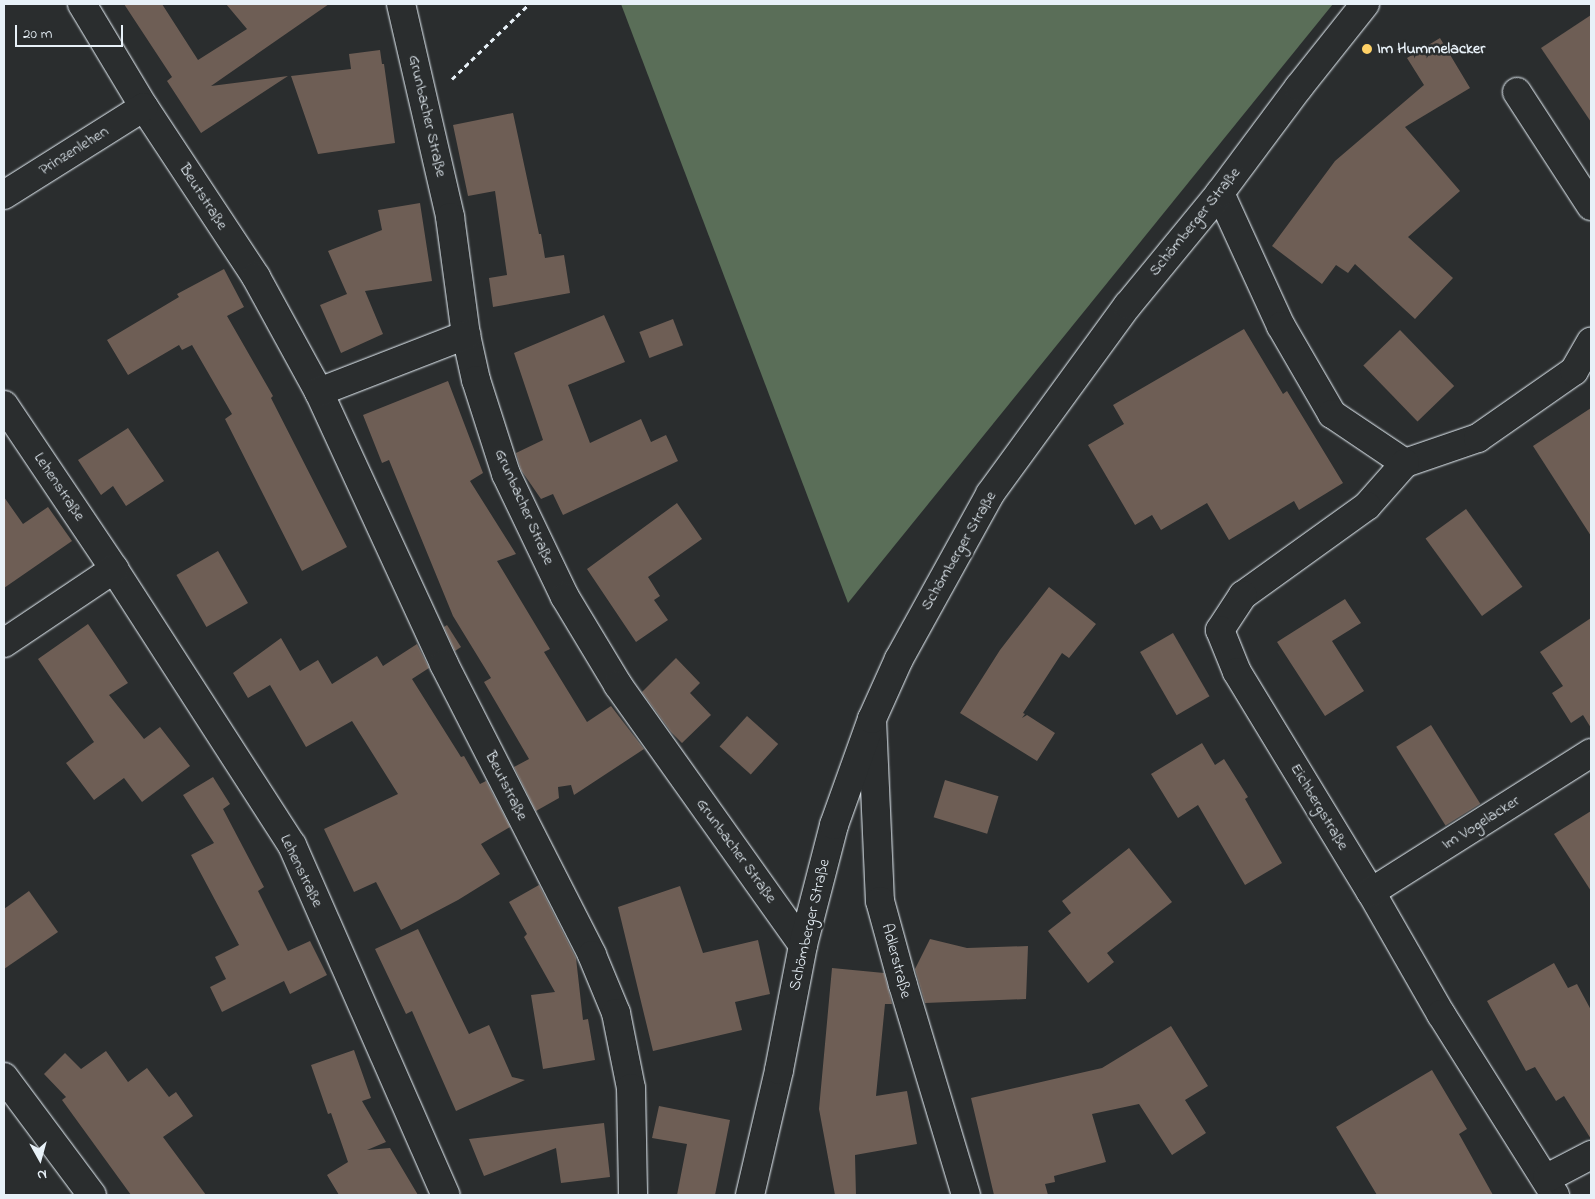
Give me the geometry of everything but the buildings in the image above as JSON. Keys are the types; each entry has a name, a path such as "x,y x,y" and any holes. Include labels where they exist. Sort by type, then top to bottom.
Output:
{"street":[{"name":"Beutstraße","path":"82,4 144,107 256,277 319,392 444,664 592,955 616,1013 631,1088 633,1195"},
{"name":"Grunbacher Straße","path":"401,4 450,217 466,334 487,418 506,474 565,597 624,693 803,944"},
{"name":"Schömberger Straße","path":"750,1195 779,1070 803,944 834,825 872,719 899,659 990,494 1128,305 1220,193 1299,87 1365,4"},
{"path":"1517,92 1591,206"},
{"name":"Prinzenlehen","path":"4,195 144,107"},
{"path":"1220,193 1281,326 1332,414 1405,462 1478,438 1574,371 1591,342"},
{"path":"319,392 466,334"},
{"name":"Lehenstraße","path":"4,406 114,569 292,845 446,1195"},
{"name":"Eichbergstraße","path":"1405,462 1367,506 1243,595 1220,630 1237,672 1371,892 1441,1014 1551,1187"},
{"path":"4,643 114,569"},
{"name":"Adlerstraße","path":"872,719 880,901 903,985 966,1195"},
{"name":"Im Vogelacker","path":"1371,892 1591,753"},
{"path":"4,1076 92,1195"},
{"path":"1551,1187 1591,1155"}],"path":[{"path":"425,106 529,4"}],"green space":[{"path":"621,4 1333,4 848,603"}],"place":[{"name":"Im Hummelacker","path":"1367,49"}]}
